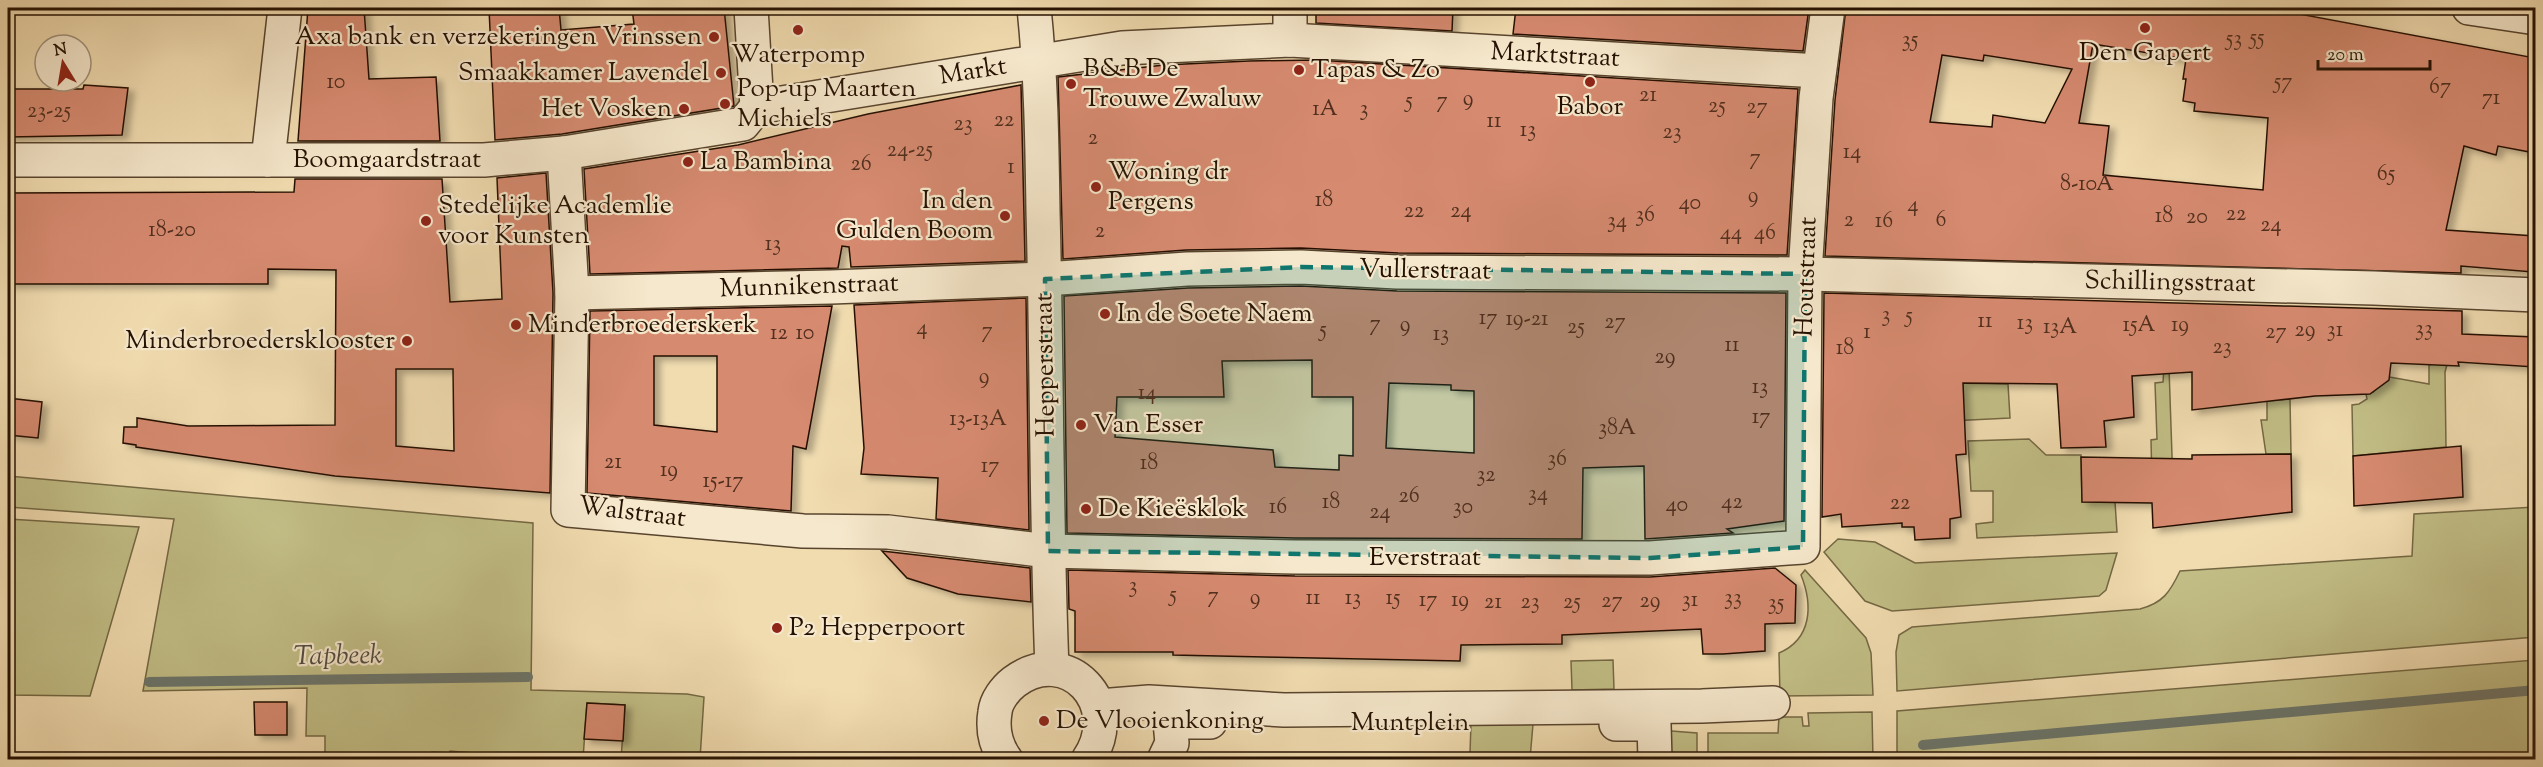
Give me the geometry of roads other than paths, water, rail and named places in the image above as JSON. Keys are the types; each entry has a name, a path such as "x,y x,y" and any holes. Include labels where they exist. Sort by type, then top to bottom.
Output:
{"street":[{"path":"268,160 285,8"},
{"path":"751,8 757,107"},
{"name":"Markt","path":"1035,8 1039,61"},
{"path":"1290,8 1290,40"},
{"name":"Houtstraat","path":"1803,547 1805,274 1819,71 1828,8"},
{"path":"2469,8 2535,18"},
{"name":"Markt","path":"757,107 1122,48 1290,40"},
{"name":"Marktstraat","path":"1290,40 1819,71"},
{"name":"Hepperstraat","path":"1039,61 1052,669"},
{"name":"Boomgaardstraat","path":"8,160 484,160 564,153 743,124 757,107"},
{"name":"Walstraat","path":"564,153 572,293 568,510 803,531 888,532 1048,551"},
{"name":"Vullerstraat","path":"1045,279 1187,269 1301,267 1397,272 1805,274"},
{"name":"Schillingsstraat","path":"1805,274 2374,288 2535,295"},
{"name":"Munnikenstraat","path":"572,293 1045,279"},
{"name":"Everstraat","path":"1048,551 1295,557 1650,558 1803,547"},
{"path":"1006,759 1000,750 993,729 996,707 1007,688 1024,674 1052,669 1068,673 1081,681 1092,693 1099,706 1101,730 1096,747 1088,759"},
{"path":"1099,706 1149,702 1296,710 1773,704"},
{"name":"Muntplein","path":"1164,759 1172,743 1170,722 1204,722 1654,724 1654,759"}],"waterway":[{"name":"Tapbeek","path":"149,682 528,677"},
{"path":"1923,745 2536,690"}],"place":[{"name":"Den Gapert","path":"2145,28"},
{"name":"Waterpomp","path":"798,30"},
{"name":"Axa bank en verzekeringen Vrinssen","path":"714,37"},
{"name":"Tapas & Zo","path":"1299,70"},
{"name":"Smaakkamer Lavendel","path":"721,73"},
{"name":"Babor","path":"1590,82"},
{"name":"B&B De Trouwe Zwaluw","path":"1071,84"},
{"name":"Pop-up Maarten Michiels","path":"725,104"},
{"name":"Het Vosken","path":"684,109"},
{"name":"La Bambina","path":"688,162"},
{"name":"Woning dr Pergens","path":"1096,187"},
{"name":"In den Gulden Boom","path":"1005,216"},
{"name":"Stedelijke Academlie voor Kunsten","path":"426,221"},
{"name":"In de Soete Naem","path":"1105,314"},
{"name":"Minderbroederskerk","path":"516,325"},
{"name":"Minderbroedersklooster","path":"407,341"},
{"name":"Van Esser","path":"1081,425"},
{"name":"De Kieësklok","path":"1086,509"},
{"name":"P2 Hepperpoort","path":"777,628"},
{"name":"De Vlooienkoning","path":"1044,721"}]}
